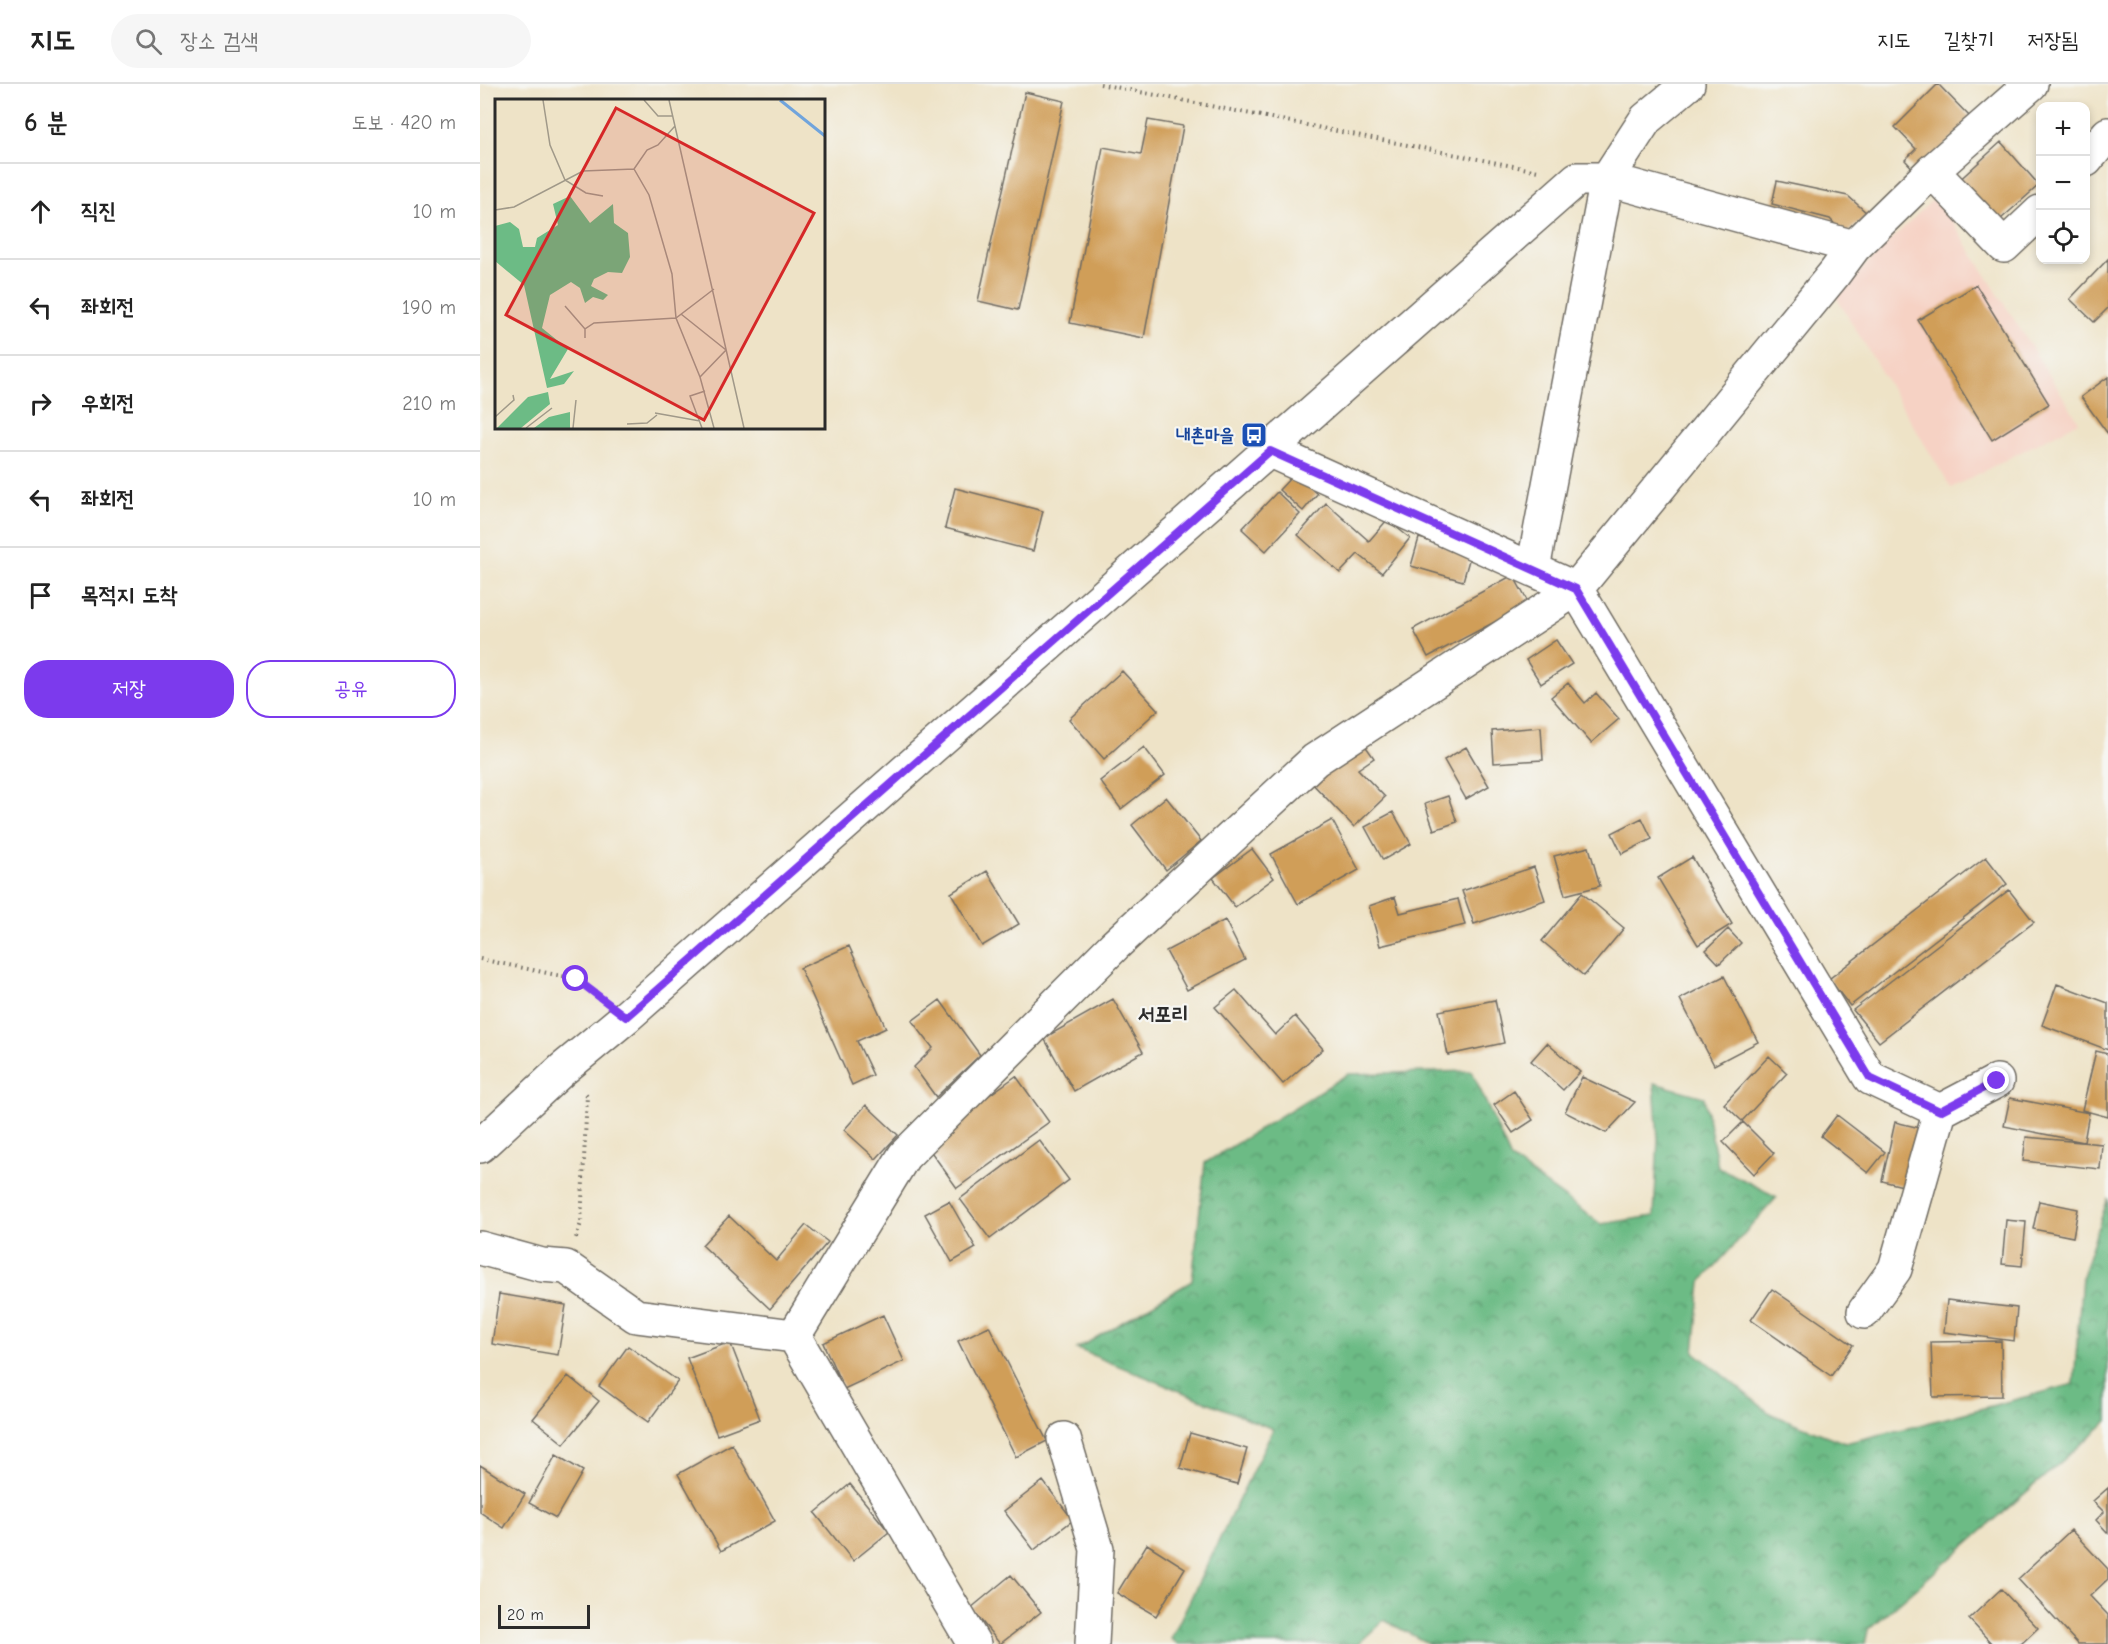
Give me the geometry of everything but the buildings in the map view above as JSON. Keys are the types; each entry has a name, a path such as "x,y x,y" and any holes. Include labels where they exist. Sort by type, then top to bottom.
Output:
{"street":[{"path":"480,1146 563,1069 626,1017 1270,451 1592,179 1646,119 1688,84"},
{"path":"794,1336 904,1156 1115,945 1315,760 1576,589 1834,274 1854,246 1932,171 2031,84"},
{"path":"2089,156 2108,134"},
{"path":"1932,171 2004,246 2036,216"},
{"path":"1592,179 1854,246"},
{"path":"1533,569 1592,179"},
{"path":"1270,451 1576,589 1870,1078 1940,1111"},
{"path":"1864,1312 1895,1269 1940,1111 1997,1081"},
{"path":"480,1248 542,1265 567,1267 636,1316 794,1336"},
{"path":"794,1336 974,1644"},
{"path":"1064,1439 1097,1549 1092,1644"}],"path":[{"path":"1100,84 1592,179"},
{"path":"480,959 576,979 626,1017"},
{"path":"563,1069 587,1095 581,1223 567,1267"}],"shaded area":[{"path":"1936,196 2079,422 1951,488 1835,295"}],"green space":[{"path":"1472,1071 1511,1159 1601,1224 1654,1216 1658,1139 1654,1083 1704,1097 1718,1167 1777,1197 1701,1282 1694,1352 1771,1414 1845,1443 2074,1384 2082,1276 2108,1198 2108,1421 1868,1630 1865,1644 1429,1644 1384,1620 1358,1644 1178,1644 1171,1639 1273,1429 1077,1349 1192,1281 1205,1163 1348,1074"}],"place":[{"name":"내촌마을","path":"1254,435"}],"district":[{"name":"서포리","path":"1163,1014"}],"route":[{"path":"576,979 626,1017 1270,451 1576,589 1870,1078 1940,1111 1997,1081"}]}
